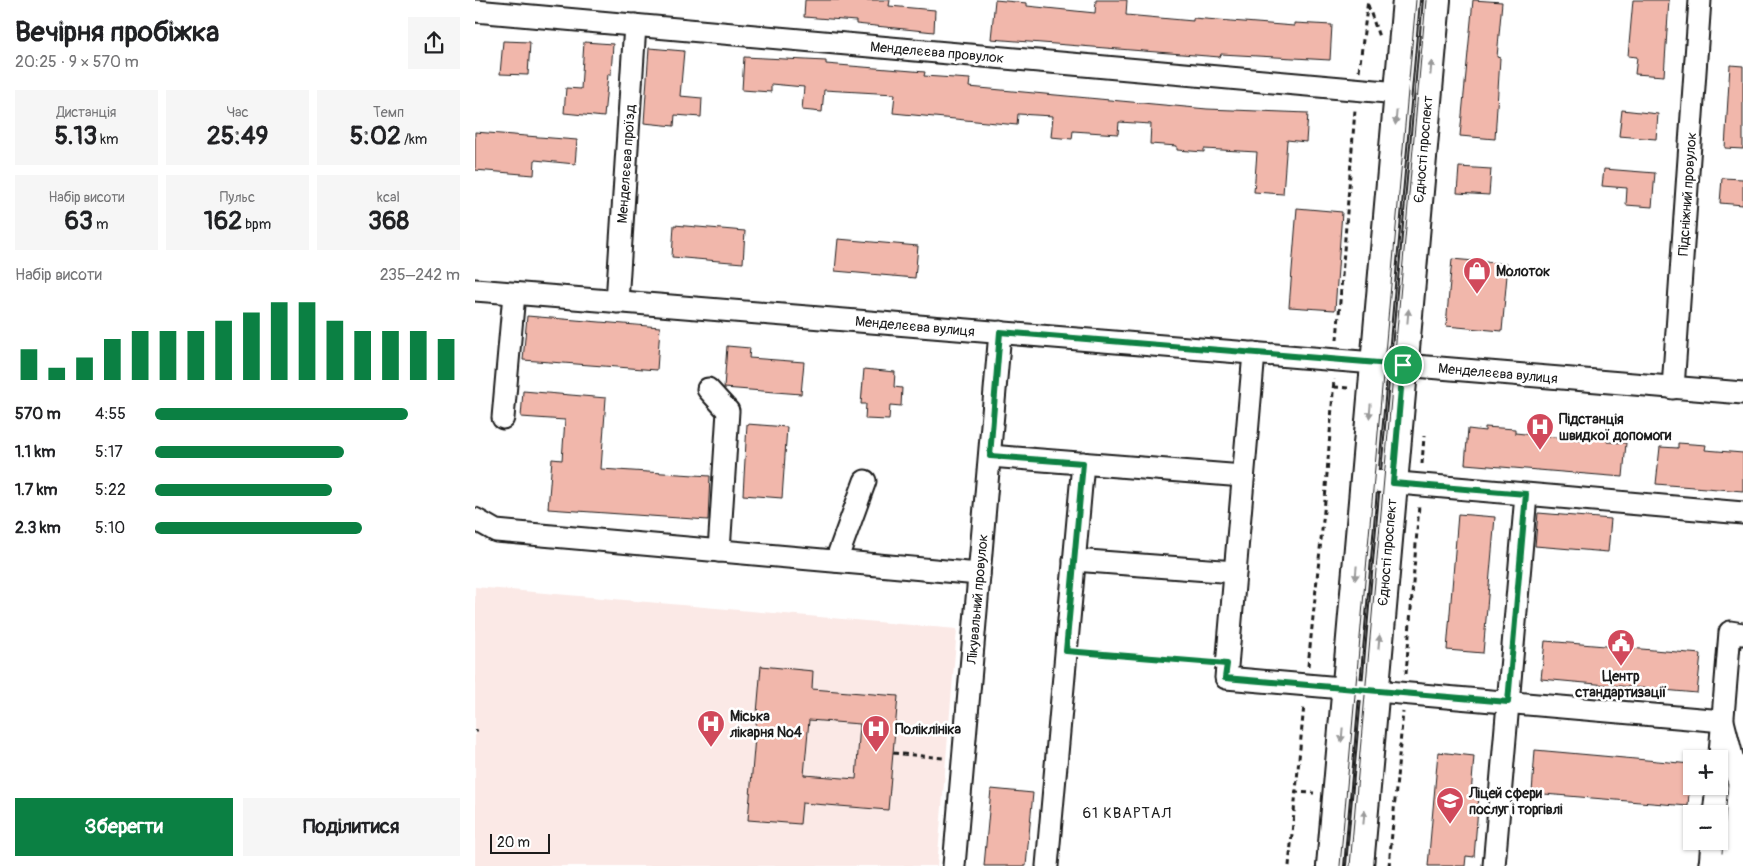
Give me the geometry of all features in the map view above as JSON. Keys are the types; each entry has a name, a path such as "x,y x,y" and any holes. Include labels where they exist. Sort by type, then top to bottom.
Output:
{"main road":[{"name":"Єдності проспект","path":"1330,866 1406,0"},
{"name":"Єдності проспект","path":"1360,866 1403,365 1437,0"},
{"name":"Менделєєва вулиця","path":"1374,363 1403,365"}],"street":[{"name":"Підсніжний провулок","path":"1673,388 1700,0"},
{"name":"Менделєєва провулок","path":"475,11 1398,93"},
{"name":"Менделєєва проїзд","path":"617,302 635,26"},
{"name":"Менделєєва вулиця","path":"475,290 1374,363"},
{"path":"503,418 513,294"},
{"name":"Лікувальний провулок","path":"954,866 1000,332"},
{"path":"1254,353 1225,678 1723,721"},
{"name":"Менделєєва вулиця","path":"1403,365 1743,393"},
{"path":"708,389 727,411 719,551"},
{"path":"990,456 1243,476"},
{"path":"1047,866 1083,463"},
{"path":"1364,480 1743,513"},
{"path":"836,561 865,481"},
{"path":"1493,866 1526,494"},
{"path":"475,519 496,531 979,574"},
{"path":"1074,560 1235,572"},
{"path":"1720,750 1730,632 1743,634"},
{"path":"1711,850 1710,864 1738,865 1741,785 1723,721"}],"path":[{"path":"1337,346 1357,89 1368,0"},
{"path":"1289,866 1325,501 1334,387"},
{"path":"1389,866 1424,431"},
{"path":"1066,651 1227,664"},
{"path":"893,753 963,759"}],"shaded area":[{"name":"Міська лікарня №4","path":"475,587 957,629 937,866 475,866"}],"building":[{"path":"805,0 890,0 889,6 935,10 934,32 856,24 856,21 804,17"},
{"path":"995,0 1027,3 1027,6 1095,13 1096,0 1127,0 1126,15 1193,21 1193,18 1294,26 1294,23 1332,25 1330,60 1221,54 1220,57 991,39"},
{"path":"1473,0 1502,2 1497,57 1500,58 1495,139 1460,136"},
{"path":"1633,0 1669,0 1664,76 1635,74 1637,57 1628,56"},
{"path":"503,41 530,42 528,75 500,74"},
{"path":"584,42 613,44 611,74 608,74 604,117 564,113 566,88 581,89"},
{"path":"649,48 684,51 680,96 702,98 701,117 675,115 674,126 644,123"},
{"path":"744,57 826,61 826,64 925,72 924,76 970,79 969,87 1207,109 1308,113 1306,142 1287,140 1283,194 1254,192 1257,152 1204,149 1204,152 1177,150 1177,146 1150,144 1151,124 1119,122 1118,134 1073,131 1072,139 1051,137 1053,116 1018,114 1017,125 893,113 895,94 824,90 822,112 802,110 804,87 771,84 771,92 742,90"},
{"path":"1730,65 1743,66 1743,149 1725,148"},
{"path":"1622,110 1658,114 1656,139 1619,136"},
{"path":"475,132 577,140 575,164 535,160 534,175 475,170"},
{"path":"1459,167 1491,169 1489,195 1457,193"},
{"path":"1604,169 1655,173 1652,207 1626,205 1627,188 1602,186"},
{"path":"1722,178 1743,179 1743,205 1720,203"},
{"path":"1297,208 1342,212 1335,310 1289,307"},
{"path":"674,225 745,231 743,263 672,257"},
{"path":"838,239 918,246 915,278 835,271"},
{"path":"1452,259 1508,264 1502,331 1446,326"},
{"path":"527,316 660,327 657,370 523,360"},
{"path":"727,346 750,348 749,358 804,362 801,394 724,388"},
{"path":"864,369 895,372 894,387 902,388 901,406 890,405 889,420 865,419 866,404 861,404"},
{"path":"523,391 606,398 601,469 710,476 708,520 548,509 552,459 562,460 565,420 521,417"},
{"path":"747,424 787,427 782,498 743,495"},
{"path":"1485,427 1515,429 1515,433 1584,440 1585,435 1608,437 1607,442 1626,443 1623,477 1465,464 1468,429 1485,431"},
{"path":"1678,443 1706,445 1705,450 1743,453 1743,491 1656,484 1660,447 1678,448"},
{"path":"1538,513 1611,519 1608,552 1535,546"},
{"path":"1458,514 1495,517 1483,653 1447,650"},
{"path":"1545,641 1701,654 1697,693 1541,679"},
{"path":"761,666 813,671 812,689 898,696 888,810 802,803 800,824 748,820","holes":["809,720 860,724 856,779 804,775"]},
{"path":"1535,750 1683,763 1683,795 1689,795 1688,805 1683,806 1532,793"},
{"path":"1438,752 1474,756 1471,795 1479,796 1474,857 1466,856 1465,866 1428,866"},
{"path":"991,789 1033,793 1026,866 984,866"}],"tram line":[{"path":"1340,866 1416,0"},
{"path":"1350,866 1426,0"}],"place":[{"name":"Молоток","path":"1477,295"},
{"name":"Підстанція швидкої допомоги","path":"1540,451"},
{"name":"Центр стандартизації","path":"1621,667"},
{"name":"Міська лікарня №4","path":"711,748"},
{"name":"Поліклініка","path":"876,753"},
{"name":"Ліцей сфери послуг і торгівлі","path":"1450,825"}],"district":[{"name":"61 КВАРТАЛ","path":"1127,813"}],"route":[{"path":"1000,332 1403,365 1393,483 1526,494 1508,702 1225,678 1227,664 1066,651 1083,463 990,456 1000,332"}]}
